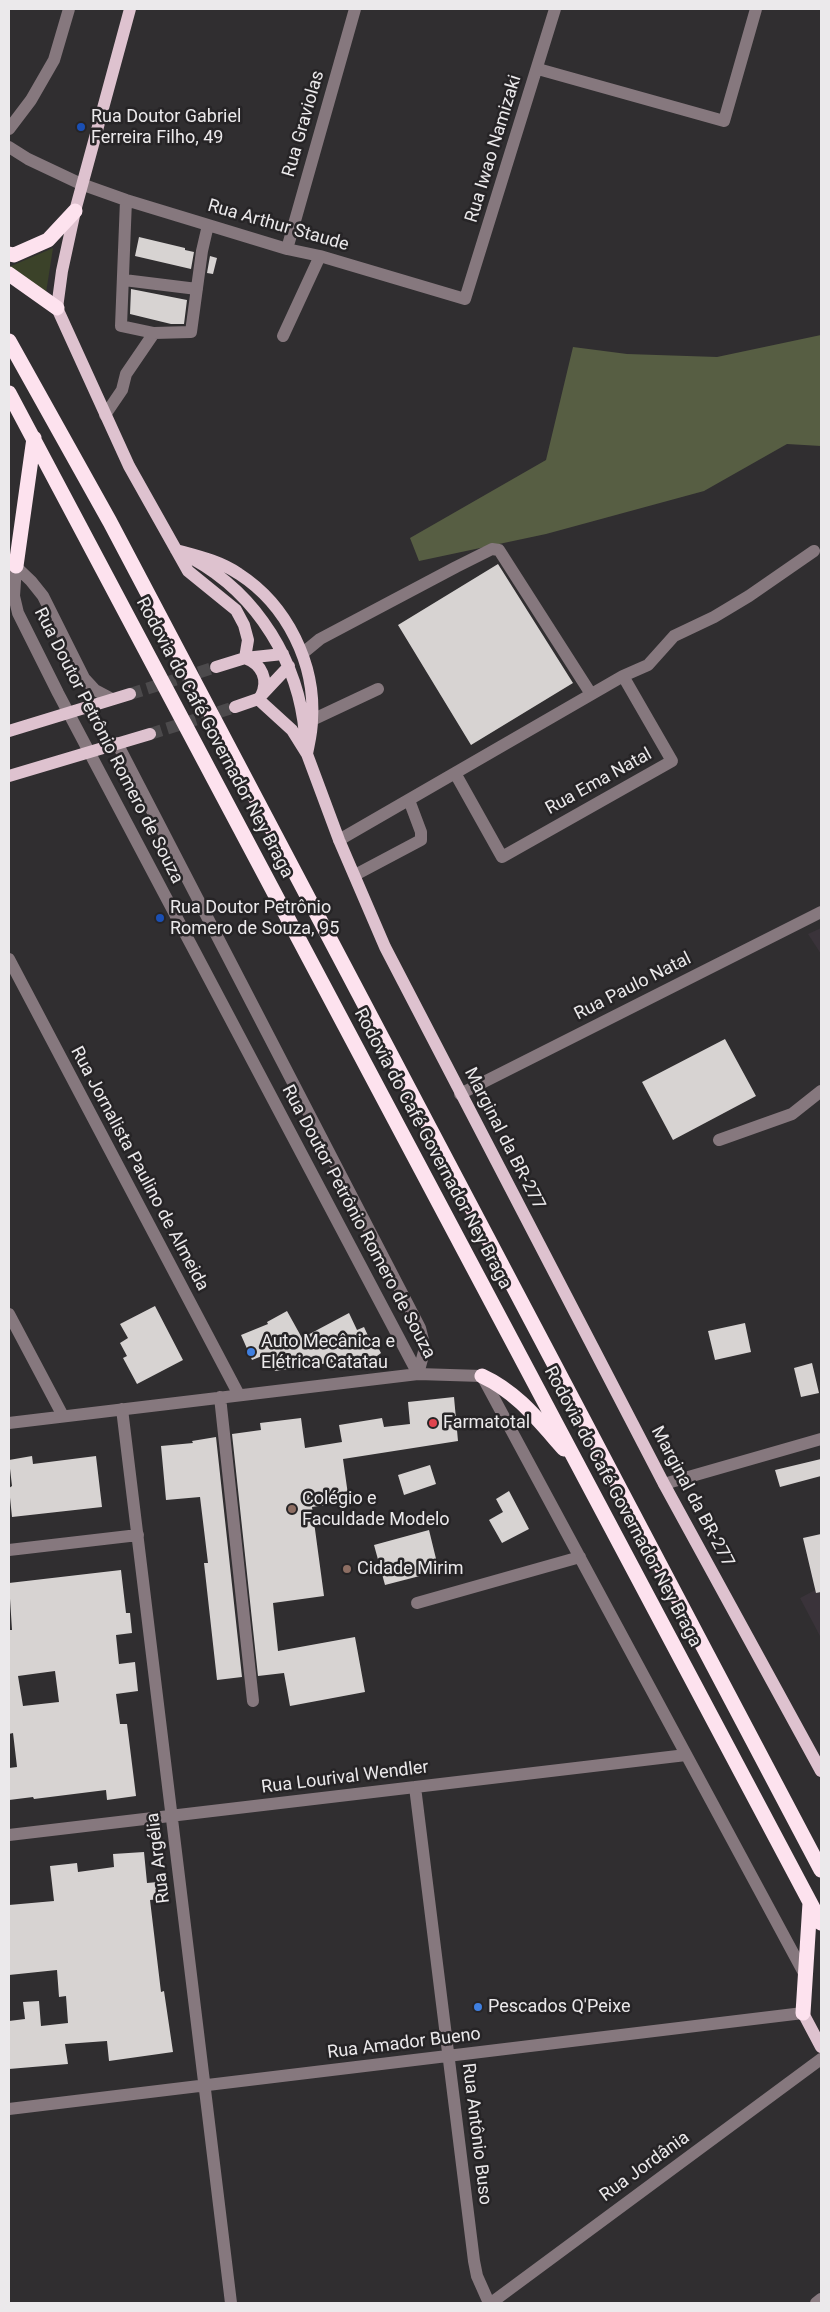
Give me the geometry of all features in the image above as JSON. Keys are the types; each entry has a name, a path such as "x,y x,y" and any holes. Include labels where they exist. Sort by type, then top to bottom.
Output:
{"highway":[{"path":"9,254 14,255 48,240 75,211"},
{"path":"9,274 57,308"},
{"name":"Rodovia do Café Governador Ney Braga","path":"9,341 110,522 821,1870"},
{"name":"Rodovia do Café Governador Ney Braga","path":"9,393 821,1923"},
{"path":"12,563 15,531 34,438"},
{"path":"482,1376 499,1384 516,1397 581,1469"},
{"path":"798,1826 821,1849"},
{"path":"803,2013 810,1902"}],"main road":[{"path":"130,9 81,184 62,271 57,308 129,466 176,550 188,570 236,610 244,625 248,640 245,658"},
{"path":"176,550 206,566 233,588 257,613 289,666 303,716 307,754"},
{"name":"Marginal da BR-277","path":"176,550 209,558 239,574 259,590 287,623 302,653 311,686 312,720 307,754 340,840 385,947 664,1484 821,1771"},
{"path":"216,667 245,658 283,654"},
{"path":"245,658 260,668 264,678 264,689 258,699"},
{"path":"235,707 258,699 289,666"},
{"path":"9,731 130,694"},
{"path":"258,699 292,730 307,754"},
{"path":"9,776 150,734"},
{"path":"803,2013 821,2047"}],"street":[{"path":"9,129 31,100 54,60 68,9"},
{"name":"Rua Graviolas","path":"287,249 355,9"},
{"name":"Rua Iwao Namizaki","path":"466,299 538,68 554,9"},
{"path":"538,68 724,121 756,9"},
{"name":"Rua Arthur Staude","path":"9,146 28,159 81,184 126,200 287,249 320,256 466,299"},
{"path":"126,200 121,326 154,333 191,332 208,225"},
{"path":"284,336 320,256"},
{"path":"124,280 197,290"},
{"path":"105,415 122,390 126,374 154,333"},
{"path":"302,653 320,639 456,566 492,549 499,550 591,694"},
{"path":"340,840 591,694 623,676 648,665 674,636 714,617 749,596 814,551"},
{"name":"Rua Doutor Petrônio Romero de Souza","path":"12,563 42,596 84,678 95,690 112,699"},
{"name":"Rua Doutor Petrônio Romero de Souza","path":"12,563 14,596 18,613 68,713 418,1374"},
{"name":"Rua Ema Natal","path":"456,773 502,857 672,761 623,676"},
{"path":"312,720 378,689"},
{"name":"Rua Doutor Petrônio Romero de Souza","path":"117,743 420,1328 425,1348 418,1374"},
{"path":"355,875 421,840 421,832 409,800"},
{"name":"Rua Paulo Natal","path":"460,1094 821,912"},
{"name":"Rua Jornalista Paulino de Almeida","path":"9,959 239,1395"},
{"path":"719,1140 792,1114 821,1091"},
{"path":"9,1314 63,1416"},
{"path":"9,1423 418,1374 482,1376 805,1975"},
{"path":"220,1397 253,1701"},
{"name":"Rua Argélia","path":"122,1409 231,2303"},
{"path":"664,1484 821,1439"},
{"path":"9,1550 138,1535"},
{"path":"417,1603 580,1557"},
{"name":"Rua Lourival Wendler","path":"9,1835 686,1755"},
{"name":"Rua Antônio Buso","path":"415,1787 474,2261 477,2276 490,2303"},
{"name":"Rua Amador Bueno","path":"9,2110 803,2013"},
{"name":"Rua Jordânia","path":"490,2303 821,2059"},
{"path":"816,2303 821,2299"}],"shaded area":[{"path":"821,928 821,954 808,934"},
{"path":"821,1587 821,1638 800,1598"}],"green space":[{"path":"53,248 46,293 9,267"},
{"path":"821,335 821,446 787,444 704,491 546,534 419,561 410,538 546,460 573,347 627,354 717,357"}],"building":[{"path":"139,237 194,252 191,269 135,256"},
{"path":"210,256 217,258 213,274 207,273"},
{"path":"131,289 187,300 184,324 171,324 130,314"},
{"path":"498,564 573,683 471,745 398,625"},
{"path":"725,1039 756,1096 673,1140 642,1082"},
{"path":"155,1306 183,1360 137,1384 123,1358 127,1356 120,1343 128,1338 120,1324"},
{"path":"287,1311 302,1338 349,1313 357,1330 364,1327 370,1340 373,1338 381,1353 373,1359 341,1361 275,1371 267,1354 252,1360 241,1335 268,1324 267,1322"},
{"path":"745,1323 751,1352 715,1360 708,1331"},
{"path":"812,1363 819,1393 801,1397 794,1368"},
{"path":"454,1397 458,1441 343,1459 349,1502 312,1507 324,1596 273,1603 278,1651 355,1637 365,1692 290,1706 284,1673 258,1676 232,1434 261,1430 260,1423 301,1418 305,1448 342,1442 339,1425 382,1418 384,1427 410,1424 408,1402"},
{"path":"216,1437 242,1677 217,1680 204,1563 208,1563 200,1497 166,1500 161,1446 193,1443 192,1441"},
{"path":"32,1456 33,1464 96,1456 102,1507 12,1517 9,1488 12,1486 9,1460"},
{"path":"821,1459 821,1476 780,1487 775,1470"},
{"path":"430,1465 436,1484 404,1495 398,1475"},
{"path":"509,1491 529,1529 502,1543 489,1520 503,1512 496,1499"},
{"path":"429,1530 439,1571 385,1585 374,1545"},
{"path":"821,1534 821,1592 816,1593 803,1538"},
{"path":"121,1570 126,1613 130,1613 132,1633 116,1635 119,1664 135,1662 138,1691 116,1694 120,1724 127,1724 136,1796 107,1800 106,1790 34,1799 33,1797 9,1800 9,1768 17,1767 13,1733 9,1734 9,1630 12,1630 9,1583","holes":["55,1671 59,1702 23,1706 18,1676"]},
{"path":"144,1852 147,1883 158,1882 160,1899 150,1900 161,1992 164,1991 173,2052 109,2061 107,2041 65,2044 68,2064 9,2069 9,2021 25,2019 23,2002 39,2001 41,2026 68,2023 66,1996 59,1997 57,1970 9,1975 9,1905 54,1901 50,1866 77,1863 78,1872 114,1867 113,1854"}],"tunnel":[{"path":"130,694 216,667"},
{"path":"150,734 235,707"}],"place":[{"name":"Rua Doutor Gabriel Ferreira Filho, 49","path":"81,127"},
{"name":"Rua Doutor Petrônio Romero de Souza, 95","path":"160,918"},
{"name":"Auto Mecânica e Elétrica Catatau","path":"251,1352"},
{"name":"Farmatotal","path":"433,1423"},
{"name":"Colégio e Faculdade Modelo","path":"292,1509"},
{"name":"Cidade Mirim","path":"347,1569"},
{"name":"Pescados Q'Peixe","path":"478,2007"}]}
